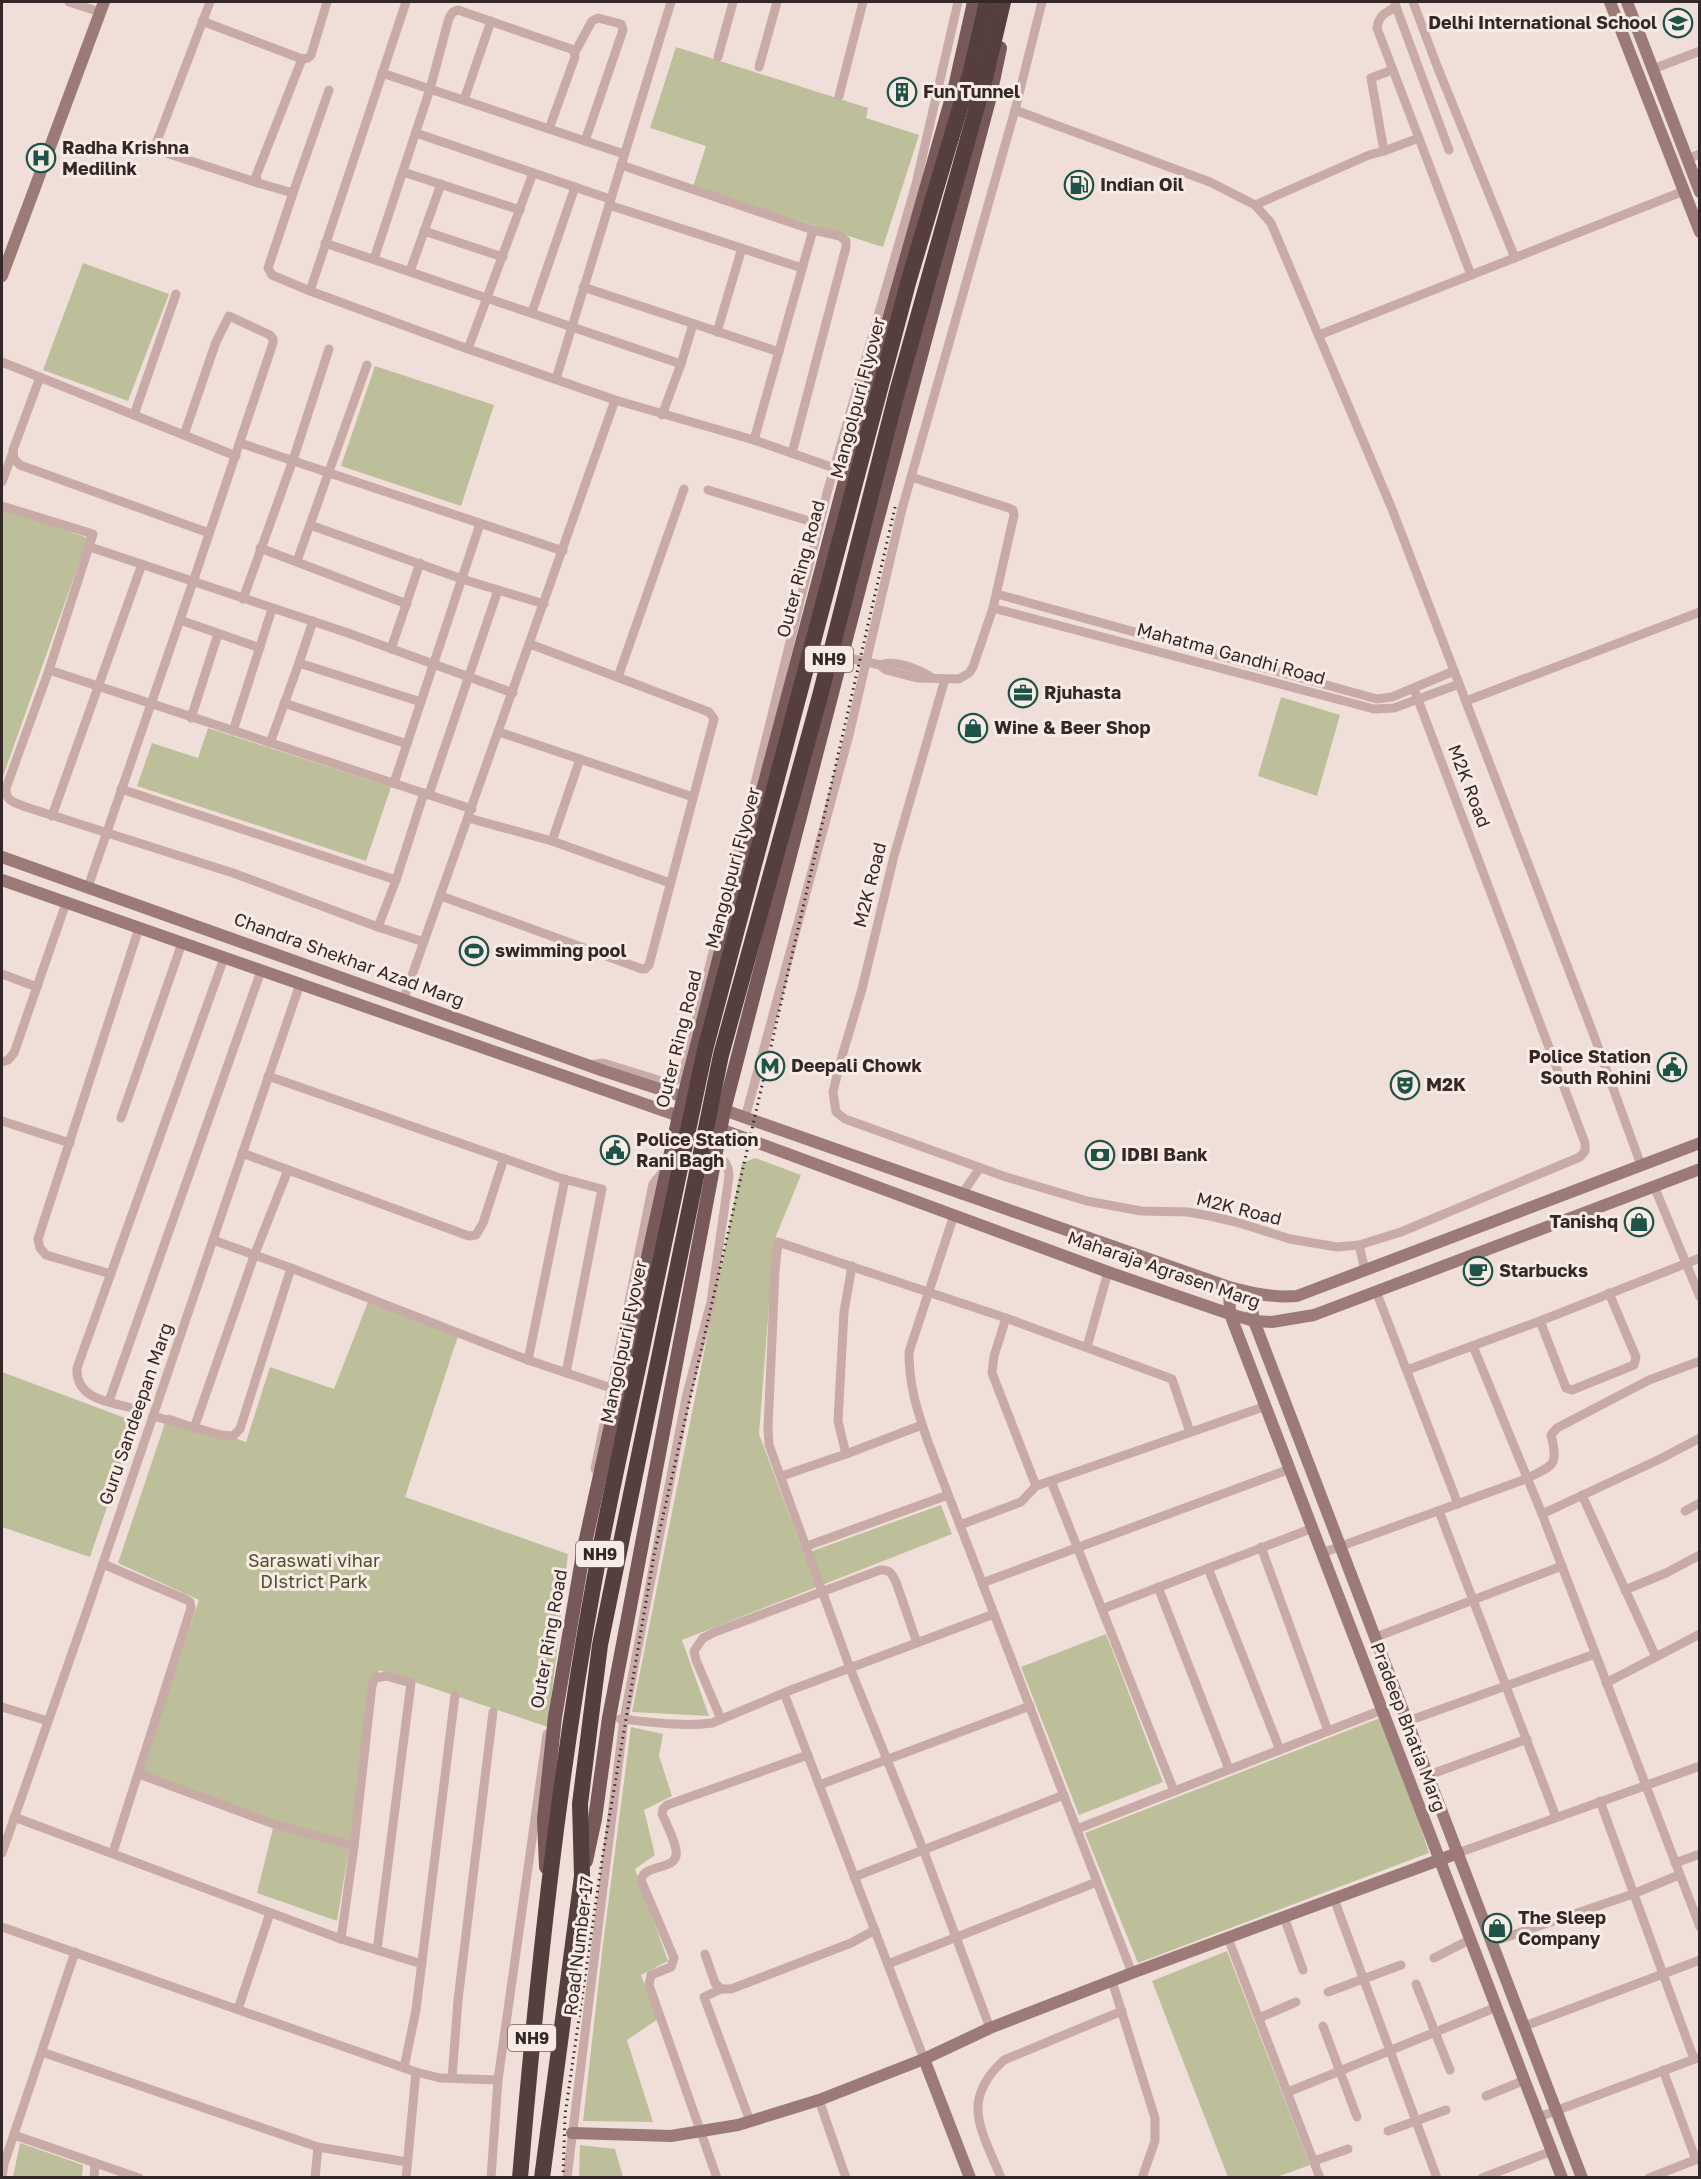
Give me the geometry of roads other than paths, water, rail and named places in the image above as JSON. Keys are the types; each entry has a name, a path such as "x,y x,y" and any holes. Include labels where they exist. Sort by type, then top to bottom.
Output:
{"highway":[{"name":"Mangolpuri Flyover","path":"547,1899 594,1581 705,1050 908,283 971,71 987,2"},
{"name":"Mangolpuri Flyover","path":"582,1876 580,1804 605,1613 721,1055 820,696 897,392 986,74 1003,2"},
{"path":"542,2178 582,1876"},
{"name":"Outer Ring Road","path":"520,2178 533,2021 547,1899"}],"main road":[{"name":"Outer Ring Road","path":"547,1899 544,1819 555,1717 584,1548 679,1116 736,890 871,383 954,87 974,2"},
{"path":"582,1876 595,1819 609,1718 724,1110 841,656 989,100 1011,2"},
{"path":"736,890 778,901"},
{"path":"657,1219 662,1228 679,1237 690,1235 700,1228"}],"street":[{"path":"2,276 102,7 70,2"},
{"path":"210,2 154,149 293,193"},
{"path":"258,183 256,176 302,59 311,55 327,2"},
{"path":"310,291 406,2"},
{"path":"556,379 670,2"},
{"path":"718,57 733,2"},
{"path":"759,67 777,2"},
{"path":"838,96 863,2"},
{"path":"589,1065 603,1063 668,1083 677,1080 683,1073 819,524 916,184 958,2"},
{"path":"745,1119 849,735 911,477 1015,110 1042,2"},
{"path":"1413,2 1515,258"},
{"path":"1610,2 1700,232"},
{"path":"1627,2 1700,192"},
{"path":"1449,150 1395,4 1378,19 1377,28 1471,275"},
{"path":"374,259 430,89 449,18 453,12 458,10 572,49 575,52"},
{"path":"549,129 575,52 592,21 598,18 621,24 623,30 585,141"},
{"path":"202,21 302,59"},
{"path":"464,100 490,21"},
{"path":"1653,69 1700,51"},
{"path":"1384,151 1371,78 1392,70"},
{"path":"382,73 624,154"},
{"path":"329,90 268,268 269,272 310,291 615,400 754,440 834,468"},
{"path":"1015,110 1210,182 1255,205 1271,223 1392,509 1641,1165"},
{"path":"416,133 802,268"},
{"path":"1255,205 1369,155 1419,138"},
{"path":"1687,159 1700,154"},
{"path":"621,165 813,230 844,238 846,247 792,453"},
{"path":"403,172 520,210"},
{"path":"468,349 533,173"},
{"path":"410,271 441,184"},
{"path":"532,312 575,187"},
{"path":"1318,335 1684,191"},
{"path":"754,440 813,230"},
{"path":"424,231 503,257"},
{"path":"325,243 681,364"},
{"path":"717,332 741,248"},
{"path":"583,287 778,352"},
{"path":"134,415 176,294"},
{"path":"80,907 236,456 273,339 270,335 229,316 216,342 184,435"},
{"path":"662,415 693,324"},
{"path":"243,599 293,460 329,349"},
{"path":"2,362 236,456"},
{"path":"297,561 367,365"},
{"path":"2,482 40,377"},
{"path":"404,998 615,400"},
{"path":"240,443 563,551"},
{"path":"14,450 14,459 20,465 209,533"},
{"path":"841,656 880,665 886,670 917,678 959,679 969,673 997,594 1014,515 1013,510 911,477"},
{"path":"618,677 678,500 684,489"},
{"path":"708,490 819,524"},
{"path":"2,506 93,534 5,795 12,802 233,873 424,942"},
{"path":"394,783 480,524"},
{"path":"310,525 462,579 544,604"},
{"path":"90,547 313,621 513,693"},
{"path":"260,548 407,604"},
{"path":"391,649 420,563"},
{"path":"52,816 142,564"},
{"path":"378,927 469,677 498,590"},
{"name":"Mahatma Gandhi Road","path":"997,594 1377,699 1392,697 1414,689 1454,671"},
{"name":"Mahatma Gandhi Road","path":"993,608 1374,709 1394,708 1459,684"},
{"path":"233,731 272,609"},
{"path":"1466,701 1700,612"},
{"path":"180,620 260,648"},
{"path":"270,743 313,621"},
{"path":"191,718 218,634"},
{"path":"441,896 645,969 649,965 714,719 712,714 530,644"},
{"path":"299,663 421,702"},
{"path":"49,670 150,705 426,793 470,813 670,883"},
{"name":"M2K Road","path":"945,679 894,856 862,989 833,1092 836,1112 845,1119 980,1168 1087,1201 1141,1210 1188,1212 1210,1216 1312,1245 1336,1248 1359,1245 1411,1228 1581,1157 1585,1151 1585,1143 1414,689"},
{"path":"284,703 407,744"},
{"path":"499,732 693,797"},
{"path":"552,842 580,759"},
{"path":"121,789 396,880"},
{"name":"Chandra Shekhar Azad Marg","path":"2,857 607,1072 684,1097"},
{"name":"Chandra Shekhar Azad Marg","path":"2,880 679,1116"},
{"path":"2,1062 8,1060 14,1053 74,882"},
{"path":"111,1274 46,1254 40,1248 38,1239 139,928"},
{"path":"121,1118 182,943"},
{"path":"135,1410 91,1396 76,1380 77,1368 224,958"},
{"path":"109,1401 261,970"},
{"path":"2,974 37,987"},
{"name":"Guru Sandeepan Marg","path":"2,1853 300,984"},
{"path":"600,1088 607,1072"},
{"path":"268,1076 565,1179 602,1189 566,1373"},
{"name":"Maharaja Agrasen Marg","path":"724,1110 961,1195 1229,1287 1272,1297 1297,1296 1700,1143"},
{"path":"2,1121 70,1143"},
{"name":"Maharaja Agrasen Marg","path":"720,1129 1108,1272 1254,1322 1272,1322 1314,1315 1700,1169"},
{"path":"242,1153 469,1236 476,1235 483,1223 504,1158"},
{"path":"845,1175 851,1156"},
{"name":"Road Number 17","path":"567,2178 624,1719 686,1398 711,1302 729,1176 724,1162 714,1160"},
{"path":"491,2178 498,2080 552,1697 611,1388 653,1184 670,1163"},
{"path":"961,1195 980,1168"},
{"path":"194,1428 254,1256 288,1170"},
{"path":"528,1360 565,1179"},
{"path":"1654,1186 1700,1297"},
{"path":"954,1215 909,1352 909,1373 913,1397 948,1495 1132,1973"},
{"path":"213,1240 528,1360 611,1388"},
{"path":"990,2028 923,1850 850,1668 769,1445 778,1242 1006,1318 1172,1379 1190,1432"},
{"path":"1359,1245 1365,1270"},
{"path":"1407,1370 1700,1258"},
{"path":"846,1454 838,1421 844,1312 852,1266"},
{"path":"153,1416 221,1436 233,1436 240,1429 291,1268"},
{"path":"1087,1347 1108,1272"},
{"name":"Pradeep Bhatia Marg","path":"1229,1287 1230,1314 1562,2178"},
{"path":"1376,1291 1458,1504"},
{"name":"Pradeep Bhatia Marg","path":"1250,1293 1254,1322 1582,2178"},
{"path":"1540,1321 1566,1388 1572,1390 1634,1365 1636,1357 1610,1293"},
{"path":"1006,1318 994,1356 992,1373 1036,1486"},
{"path":"1473,1346 1542,1514 1700,1928"},
{"path":"1322,1553 1526,1479 1549,1467 1555,1461 1551,1435 1557,1428 1649,1380 1700,1360"},
{"path":"960,1525 1021,1502 1036,1486 1266,1406"},
{"path":"782,1476 922,1425"},
{"path":"1542,1514 1660,1459 1700,1437"},
{"path":"982,1583 1290,1469"},
{"path":"1051,1481 1174,1791"},
{"path":"807,1546 948,1495"},
{"path":"1581,1495 1656,1657"},
{"path":"1685,1511 1700,1503"},
{"path":"1439,1511 1556,1817"},
{"path":"1102,1609 1312,1527"},
{"path":"1261,1547 1328,1731"},
{"path":"1625,1590 1666,1573 1700,1555"},
{"path":"103,1564 185,1599 190,1602 191,1608 112,1852"},
{"path":"1376,1637 1562,1566"},
{"path":"1208,1568 1280,1750"},
{"path":"722,1719 694,1651 704,1638 715,1632 886,1569 896,1582 917,1643"},
{"path":"1158,1587 1229,1769"},
{"path":"609,1718 701,1724 722,1719 784,1693 994,1614"},
{"path":"1606,1683 1700,1634"},
{"path":"1408,1721 1595,1654"},
{"path":"341,1939 372,1685 375,1678 386,1676 411,1683 377,1950"},
{"path":"784,1693 970,2178"},
{"path":"404,2068 416,2010 455,1695"},
{"path":"819,1785 1030,1706"},
{"path":"2,1707 48,1721"},
{"path":"1077,1829 1382,1710"},
{"path":"452,2078 458,2000 493,1712"},
{"path":"1429,1775 1527,1739"},
{"path":"717,2178 649,1985 651,1975 671,1967 674,1958 641,1880 642,1874 646,1870 672,1863 676,1857 676,1850 662,1814 667,1805 808,1755"},
{"path":"572,2133 655,2137 700,2132 750,2121 819,2100 924,2059 990,2028 1132,1973 1700,1766"},
{"path":"139,1774 274,1824 354,1846"},
{"path":"854,1877 1064,1795"},
{"path":"1539,2117 1696,2058 1600,1801"},
{"path":"14,1817 341,1939 422,1964"},
{"path":"1675,1863 1700,1854"},
{"path":"1492,1942 1633,1894 1679,1875"},
{"path":"888,1964 1097,1882"},
{"path":"1334,1899 1388,2051 1437,2178"},
{"path":"238,2009 270,1913"},
{"path":"1284,1917 1303,1970"},
{"path":"2,1927 416,2072 440,2078 498,2080"},
{"path":"750,2121 704,1997 721,1989 743,1985 851,1943 875,1930"},
{"path":"1228,1938 1320,2178"},
{"path":"1434,1958 1471,1939"},
{"path":"2,2178 9,2140 42,2052 75,1952"},
{"path":"705,1954 715,1983 721,1989"},
{"path":"1524,2026 1700,1960"},
{"path":"1328,1992 1401,1965"},
{"path":"1112,1981 1155,2118 1155,2141 1142,2178"},
{"path":"1416,1984 1450,2070"},
{"path":"1259,2018 1296,2002"},
{"path":"1288,2092 1497,2007"},
{"path":"1001,2178 977,2111 982,2084 1004,2060 1122,2012"},
{"path":"1323,2026 1357,2117"},
{"path":"42,2052 318,2147 407,2162"},
{"path":"1649,2178 1698,2159 1663,2070"},
{"path":"406,2178 416,2072"},
{"path":"1486,2096 1525,2080"},
{"path":"819,2100 846,2178"},
{"path":"1388,2131 1446,2110"},
{"path":"9,2140 95,2163 139,2178"},
{"path":"315,2178 318,2147"},
{"path":"1314,2161 1348,2149"},
{"path":"1482,2178 1552,2151"},
{"path":"94,2178 95,2163"}],"railway":[{"path":"563,2178 565,2115 602,1860 654,1555 896,503"}],"place":[{"name":"Delhi International School","path":"1678,23"},
{"name":"Fun Tunnel","path":"902,92"},
{"name":"Radha Krishna Medilink","path":"41,158"},
{"name":"Indian Oil","path":"1079,185"},
{"name":"Rjuhasta","path":"1023,693"},
{"name":"Wine & Beer Shop","path":"973,728"},
{"name":"swimming pool","path":"474,951"},
{"name":"Deepali Chowk","path":"770,1066"},
{"name":"Police Station South Rohini","path":"1672,1067"},
{"name":"M2K","path":"1405,1085"},
{"name":"Police Station Rani Bagh","path":"615,1150"},
{"name":"IDBI Bank","path":"1100,1155"},
{"name":"Tanishq","path":"1639,1222"},
{"name":"Starbucks","path":"1478,1271"},
{"name":"The Sleep Company","path":"1497,1928"}],"park label":[{"name":"Saraswati vihar DIstrict Park","path":"314,1571"}]}
